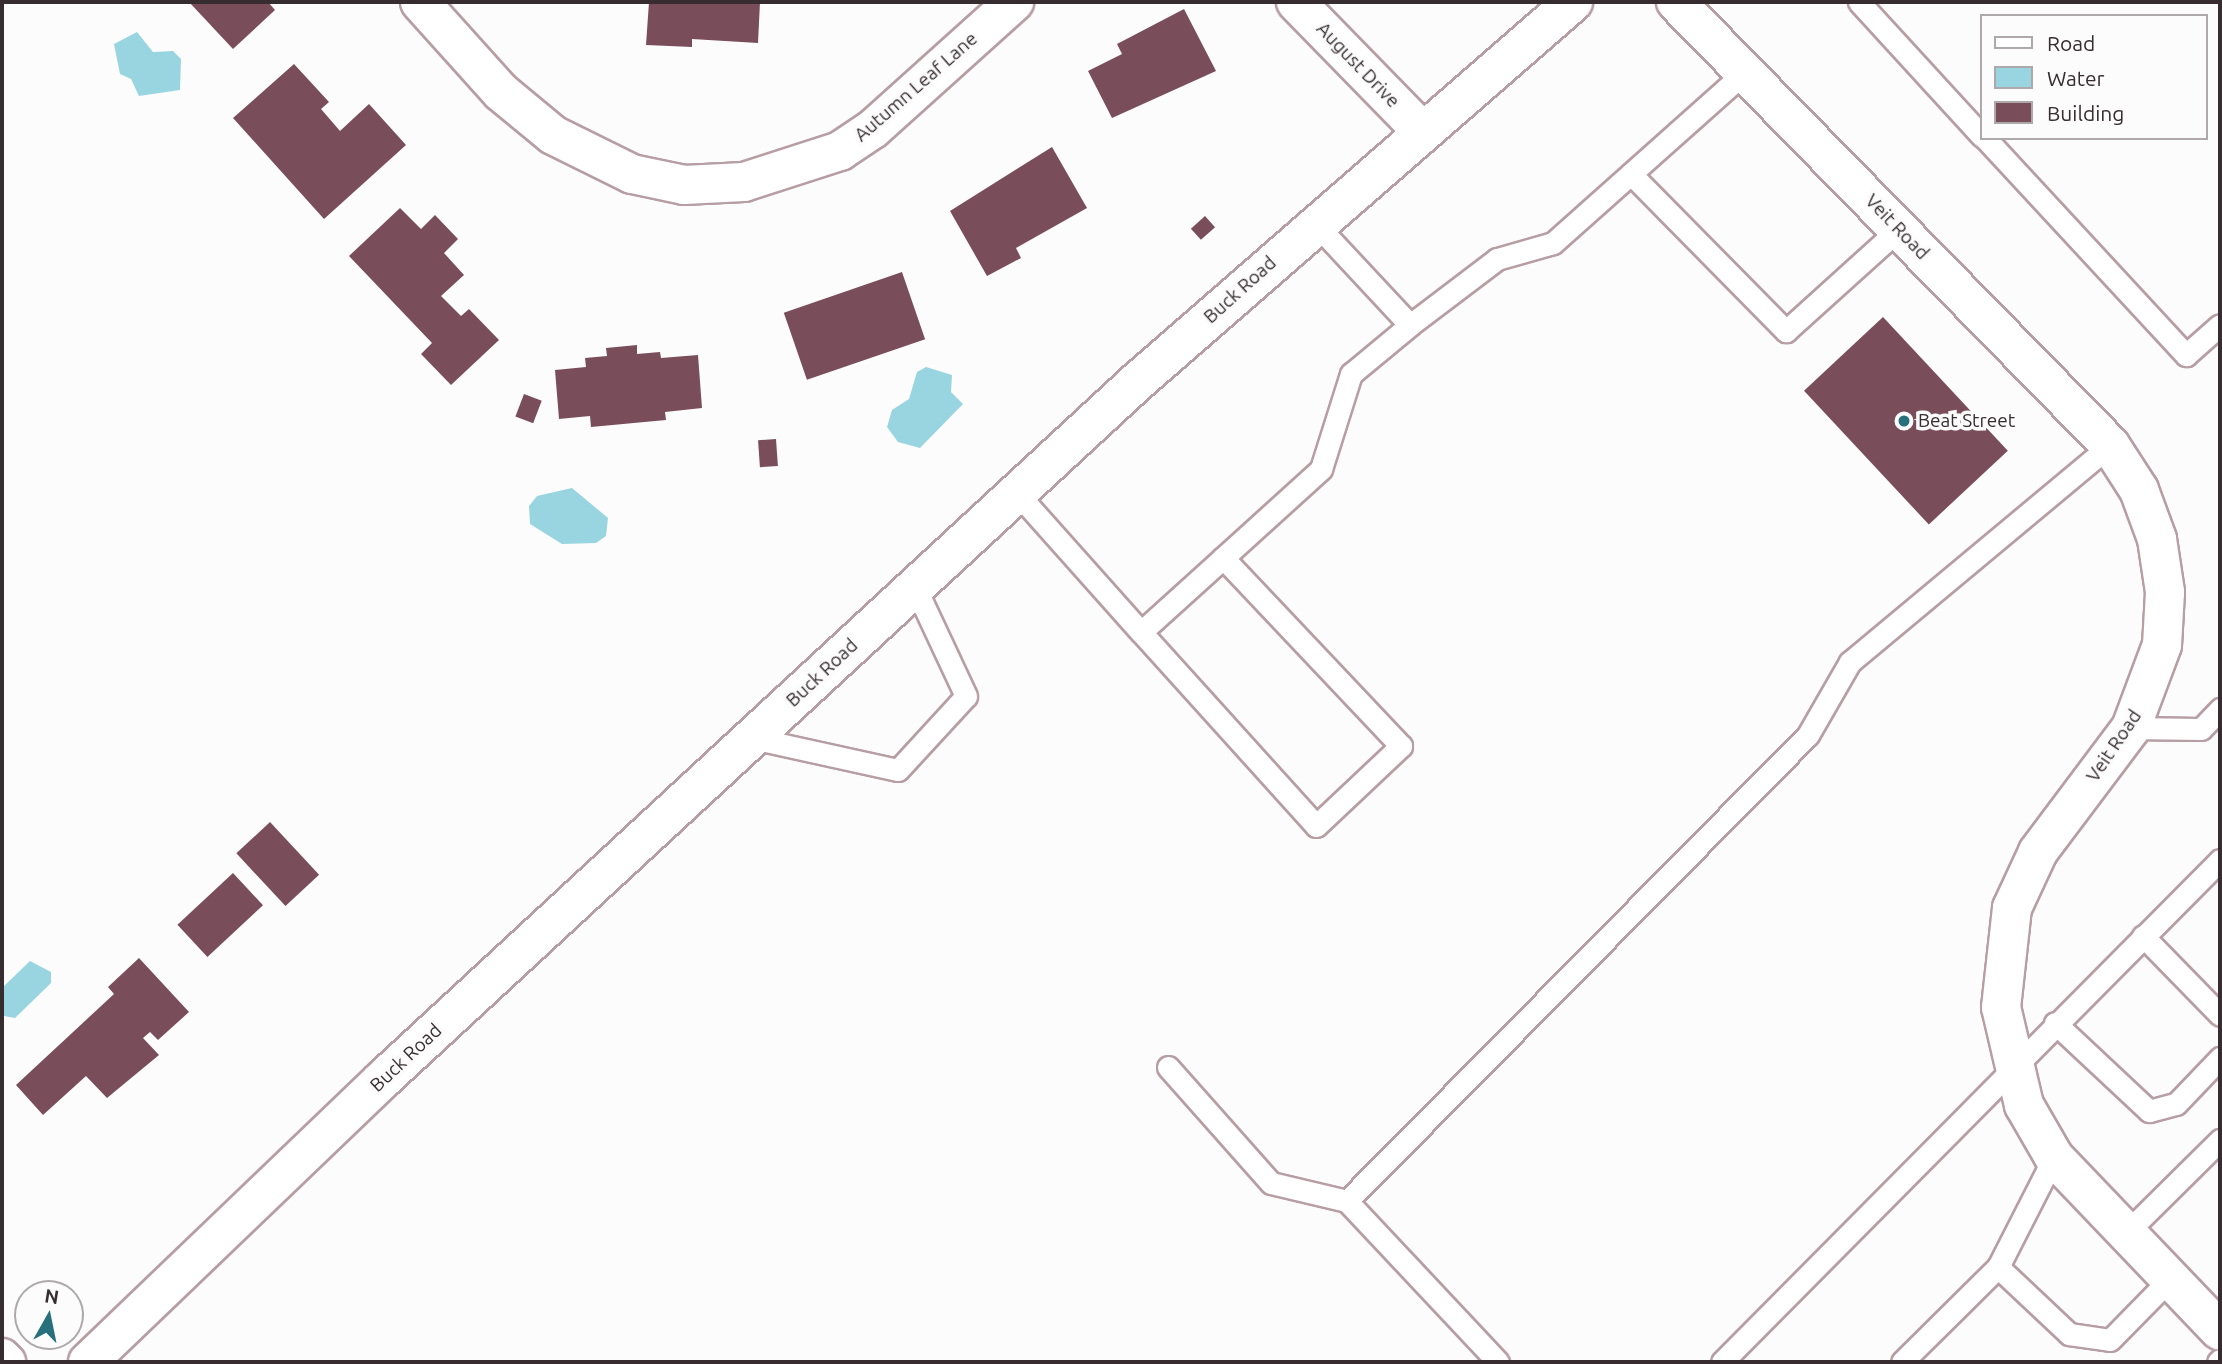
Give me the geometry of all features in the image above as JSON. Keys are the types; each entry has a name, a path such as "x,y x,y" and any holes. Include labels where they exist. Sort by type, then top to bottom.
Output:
{"street":[{"name":"Autumn Leaf Lane","path":"420,2 501,92 553,135 632,174 684,185 744,182 840,150 873,129 1014,2"},
{"name":"August Drive","path":"1296,2 1420,129"},
{"name":"Buck Road","path":"88,1362 752,738 1017,493 1420,129 1573,2"},
{"name":"Veit Road","path":"1676,2 2110,445 2153,527 2165,592 2161,645 2131,728 2038,852 2012,908 2001,1007 2012,1066 2024,1105 2054,1157 2220,1331"},
{"path":"2,1358 6,1362"}],"lane":[{"path":"1859,2 1980,134"},
{"path":"1142,632 1321,469 1351,374 1497,259 1553,243 1745,72"},
{"path":"1986,140 2186,355 2220,324"},
{"path":"1631,174 1786,331 1899,229"},
{"path":"1315,223 1410,325"},
{"path":"1348,1201 1808,735 1850,662 2110,445"},
{"path":"1017,493 1316,826 1401,746 1223,558"},
{"path":"752,738 898,770 966,696 915,587"},
{"path":"2131,728 2201,729 2220,709"},
{"path":"1722,1362 2012,1066 2220,860"},
{"path":"2143,936 2220,1015"},
{"path":"2055,1023 2149,1111 2176,1104 2220,1058"},
{"path":"1168,1067 1271,1183 1348,1201 1498,1362"},
{"path":"2125,1234 2220,1140"},
{"path":"1902,1362 1998,1267 2054,1157"},
{"path":"1998,1267 2069,1334 2110,1340 2170,1279"}],"water":[{"path":"137,32 153,52 173,51 181,59 180,90 139,96 131,79 120,74 114,44"},
{"path":"926,367 952,375 951,392 963,404 920,448 898,442 887,427 892,410 909,399 917,372"},
{"path":"572,488 608,518 606,536 596,543 562,544 530,524 529,506 537,496"},
{"path":"30,961 51,972 51,983 15,1018 4,1016 2,988"}],"building":[{"path":"189,2 268,2 275,10 233,49"},
{"path":"649,2 760,2 758,43 692,39 692,47 646,45"},
{"path":"1184,9 1216,71 1112,118 1088,71 1122,54 1117,44"},
{"path":"294,64 329,102 321,109 340,131 369,104 406,145 324,219 233,118"},
{"path":"1052,147 1087,208 1016,248 1021,258 987,276 950,211"},
{"path":"400,208 421,229 435,215 458,239 444,253 464,275 441,296 461,316 469,309 499,340 451,385 421,354 432,343 349,256"},
{"path":"1205,216 1215,227 1201,240 1191,229"},
{"path":"902,272 925,339 807,380 784,313"},
{"name":"Beat Street","path":"1883,317 2008,451 1929,524 1804,391"},
{"path":"637,345 637,354 660,352 661,358 698,355 702,408 665,412 666,420 591,427 590,416 559,419 555,370 586,367 585,358 607,356 606,348"},
{"path":"524,394 542,401 533,423 515,416"},
{"path":"776,439 778,466 760,467 758,440"},
{"path":"270,822 319,875 285,906 236,853"},
{"path":"233,873 263,905 207,957 177,925"},
{"path":"139,958 189,1012 158,1040 150,1032 143,1038 159,1055 107,1098 86,1076 43,1115 16,1085 114,994 108,987"}],"place":[{"name":"Beat Street","path":"1904,421"}]}
